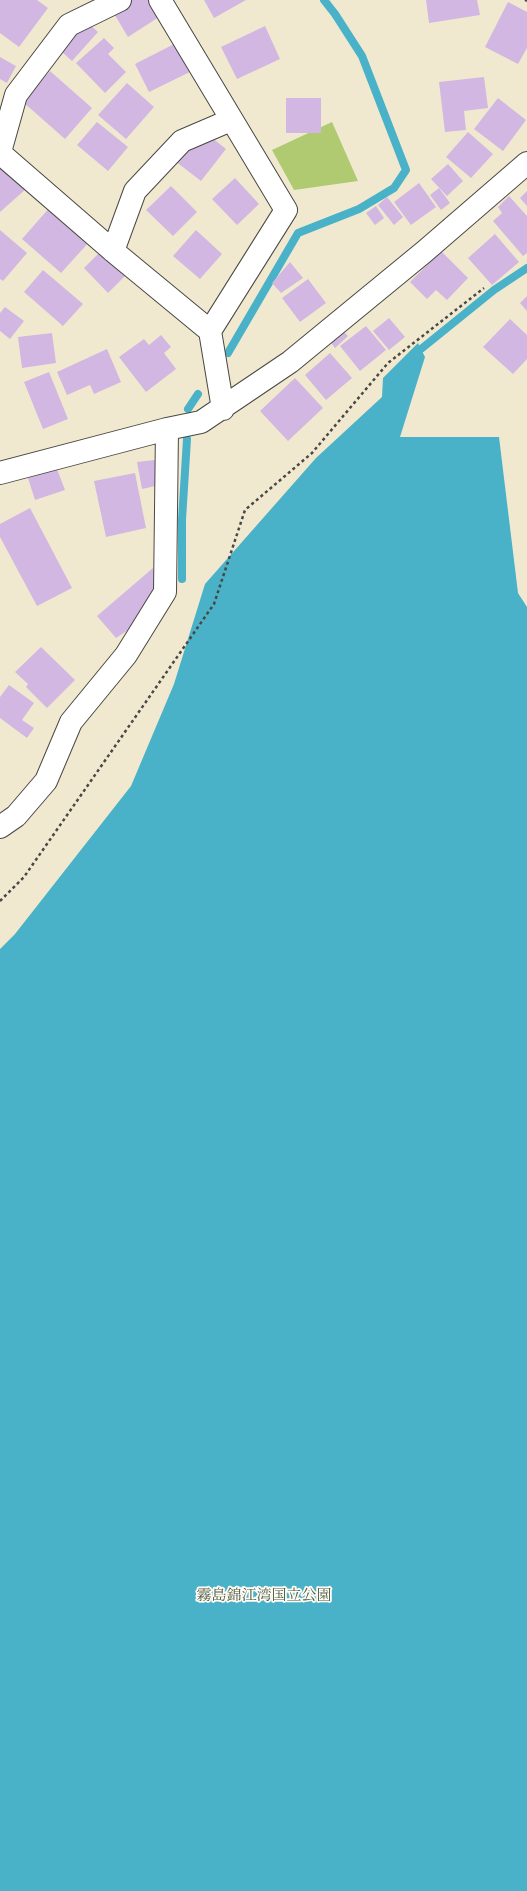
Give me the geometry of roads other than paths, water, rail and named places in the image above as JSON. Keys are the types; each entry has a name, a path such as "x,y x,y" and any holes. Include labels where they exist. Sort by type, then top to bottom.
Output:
{"street":[{"path":"120,0 69,25 16,95 0,152 113,251 210,331 223,409"},
{"path":"160,0 286,210 210,331"},
{"path":"113,251 135,191 182,141 231,120"},
{"path":"0,473 167,429 201,422 223,409 290,362 424,252 527,163"},
{"path":"0,827 16,816 46,781 72,722 126,655 165,592 167,429"}],"water":[{"name":"霧島錦江湾国立公園","path":"418,343 425,357 400,437 499,437 518,593 527,607 527,1891 0,1891 0,949 15,934 131,786 174,684 205,584 316,458 382,397 383,378"}],"waterway":[{"path":"228,353 298,233 359,209 394,188 406,170 362,56 335,14 324,0"},
{"path":"421,349 494,290 527,268"},
{"path":"188,409 198,394"},
{"path":"182,579 182,520 187,439"}]}
